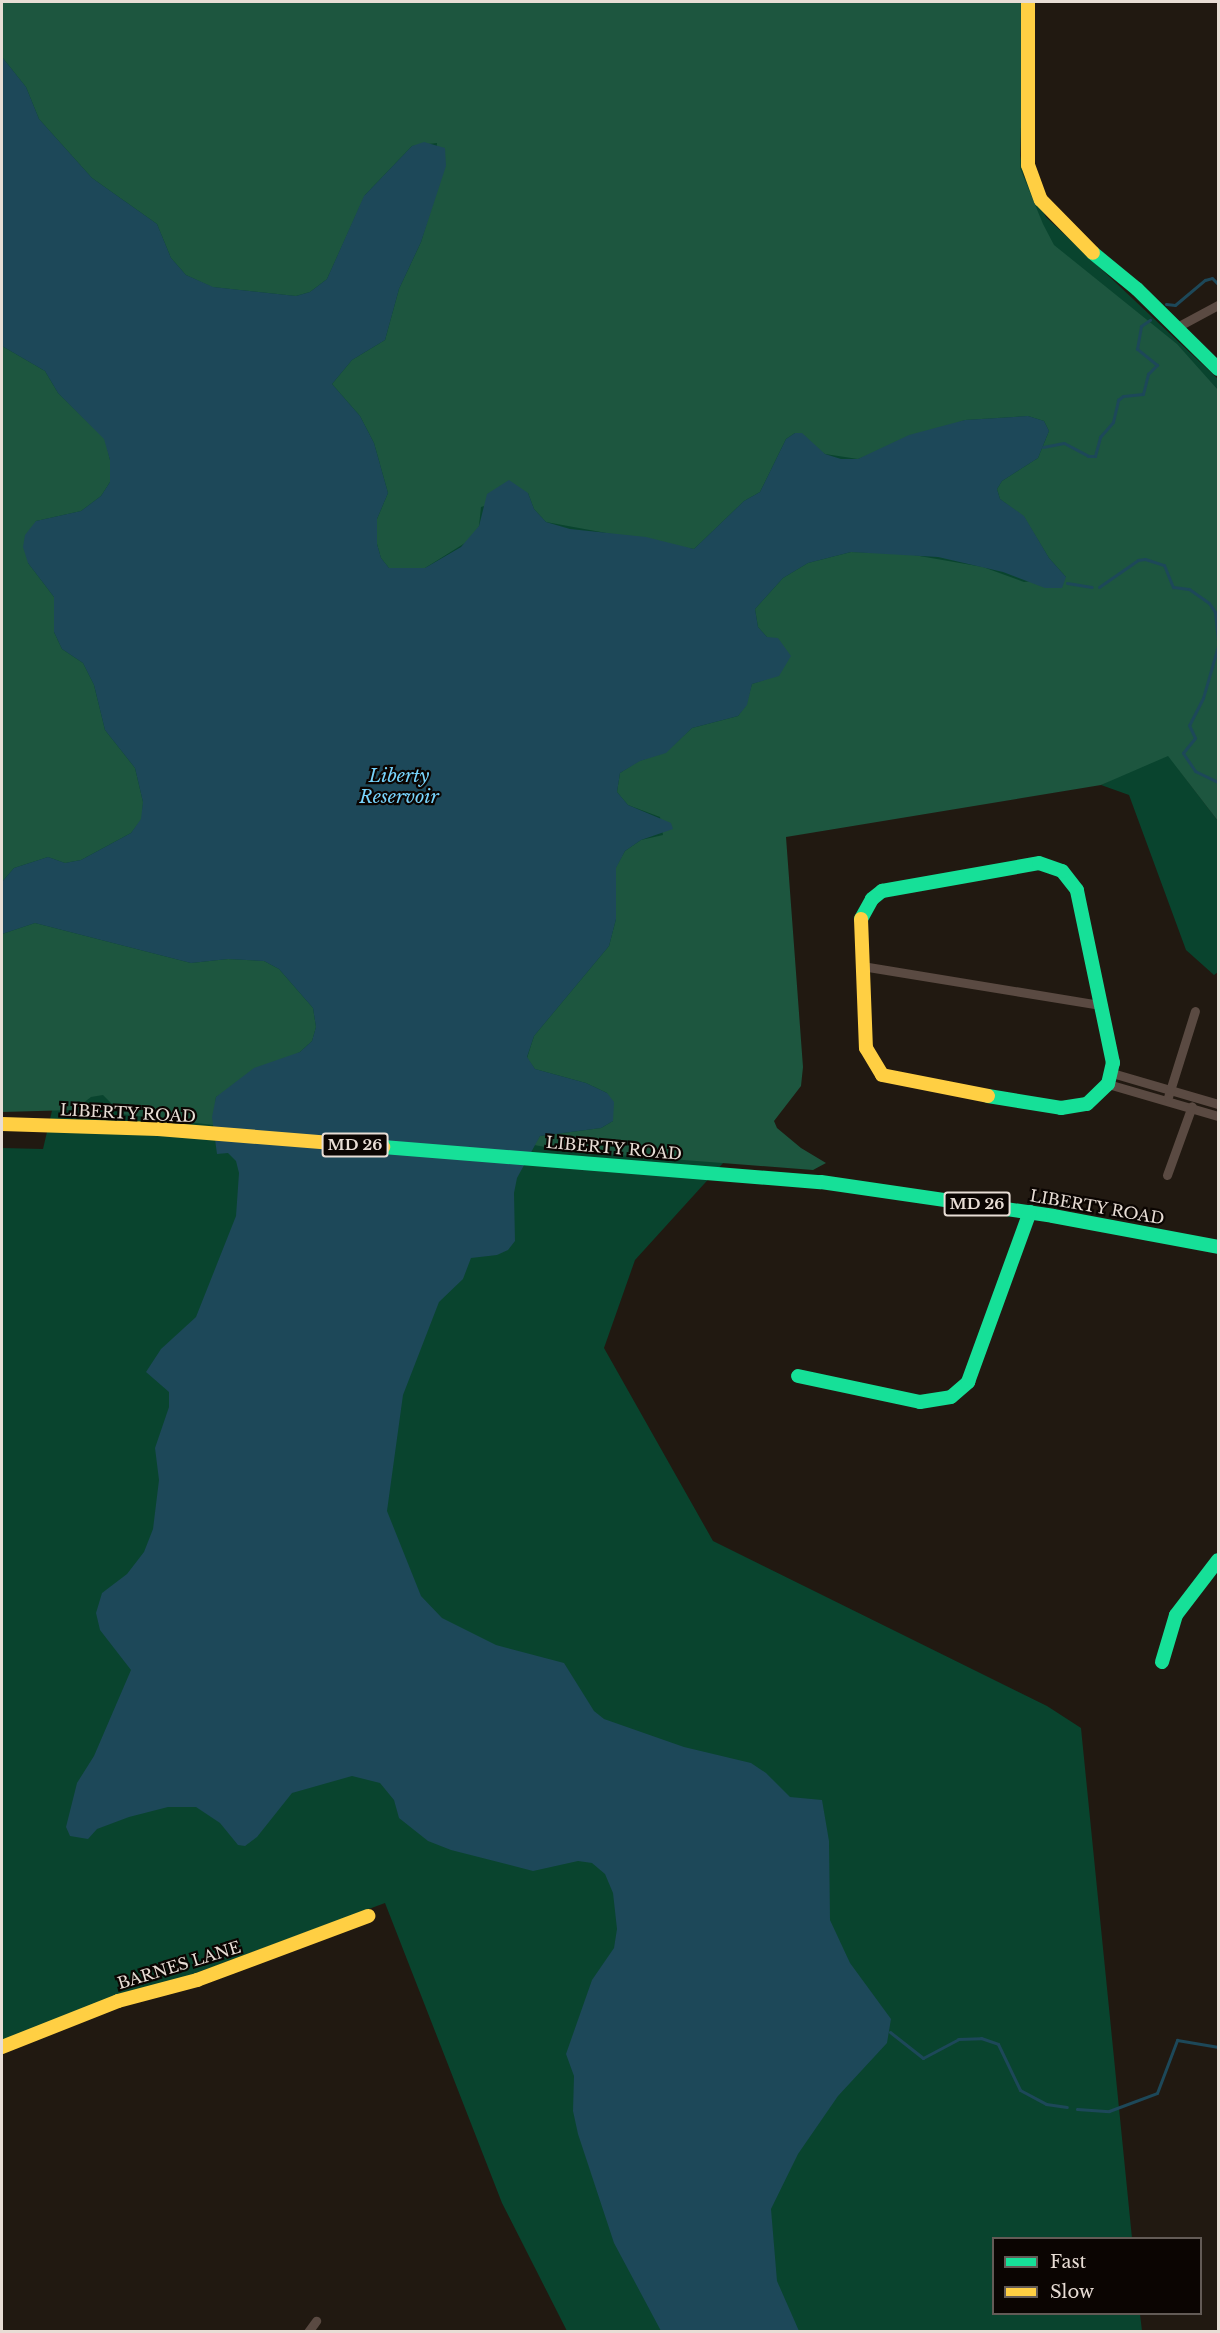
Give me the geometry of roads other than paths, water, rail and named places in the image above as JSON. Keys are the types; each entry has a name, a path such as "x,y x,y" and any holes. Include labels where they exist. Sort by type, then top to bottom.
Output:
{"street":[{"path":"1028,2 1026,143 1028,165 1041,200 1072,235 1177,327 1218,369"},
{"path":"1177,327 1218,305"},
{"path":"1039,863 1062,871 1077,890 1113,1063 1110,1078 1087,1104 1061,1108 892,1080 876,1068 866,1048 862,966 861,920 872,900 882,891 1039,863"},
{"path":"862,966 1101,1005"},
{"path":"1167,1102 1195,1011"},
{"path":"1110,1078 1218,1104"},
{"path":"1110,1078 1188,1110 1218,1116"},
{"path":"1167,1175 1188,1110 1198,1100"},
{"name":"LIBERTY ROAD","path":"2,1124 158,1130 821,1182 1030,1212 1218,1247"},
{"path":"798,1376 920,1402 939,1402 956,1393 973,1370 1030,1212"},
{"path":"1162,1662 1176,1615 1218,1560"},
{"name":"BARNES LANE","path":"2,2047 118,2001 197,1980 368,1916"},
{"path":"308,2331 316,2321"}],"water":[{"name":"Liberty Reservoir","path":"2,57 26,87 39,119 92,178 157,224 171,258 186,275 213,287 296,296 310,292 327,279 364,196 412,146 424,142 445,148 446,166 421,242 399,289 385,340 352,360 332,384 360,416 374,443 388,493 377,519 377,544 381,558 389,568 425,568 461,547 479,526 487,494 509,480 528,493 534,509 546,522 570,529 646,537 694,549 744,501 760,492 786,439 795,433 802,433 825,454 841,459 858,459 909,435 965,420 1028,416 1044,421 1049,431 1038,458 1002,481 997,489 1000,499 1024,516 1049,558 1066,577 1062,588 1045,588 1003,572 938,557 851,552 808,563 783,578 755,609 758,627 767,637 778,638 791,656 779,676 752,684 747,705 738,716 692,728 666,753 640,761 620,773 617,792 628,805 671,823 673,829 641,840 625,851 616,868 616,919 609,946 534,1036 527,1057 535,1069 586,1083 607,1093 614,1102 613,1121 601,1128 540,1136 517,1178 514,1193 515,1241 508,1250 497,1255 471,1258 463,1279 439,1302 403,1395 387,1511 421,1596 442,1618 496,1645 564,1663 594,1711 604,1719 684,1747 751,1763 766,1773 790,1797 822,1800 829,1841 830,1920 850,1963 891,2019 887,2043 838,2096 798,2154 771,2209 777,2281 799,2331 661,2331 614,2243 578,2134 573,2111 574,2076 566,2054 592,1980 614,1948 617,1929 613,1893 605,1874 592,1863 578,1861 533,1871 451,1850 428,1841 399,1818 394,1800 380,1783 352,1776 292,1793 257,1837 245,1846 238,1845 220,1823 196,1807 168,1807 129,1817 97,1829 88,1839 70,1836 66,1827 77,1783 94,1756 131,1670 100,1630 96,1613 102,1593 127,1574 144,1552 153,1529 159,1480 155,1448 169,1407 169,1392 146,1372 161,1349 196,1317 236,1216 239,1173 236,1161 228,1153 217,1154 212,1117 216,1097 254,1068 300,1052 312,1041 316,1027 313,1008 279,969 264,961 228,959 191,963 35,923 2,934 2,882 14,868 48,857 65,863 81,860 131,833 141,819 143,802 135,768 105,730 94,685 83,663 62,649 54,632 54,597 28,563 23,547 25,535 36,521 81,511 101,496 110,482 110,460 104,439 58,393 45,371 2,346"}],"waterway":[{"path":"1166,304 1175,305 1205,280 1212,278 1218,284"},
{"path":"1043,447 1064,443 1088,456 1095,456 1100,437 1113,422 1118,400 1123,396 1143,394 1148,374 1157,365 1137,349 1141,326 1150,320"},
{"path":"1099,587 1138,560 1145,559 1164,565 1173,587 1189,589 1209,603 1215,612 1218,640"},
{"path":"1067,583 1092,587"},
{"path":"1218,646 1203,698 1189,725 1195,738 1183,753 1195,771 1218,782"},
{"path":"890,2032 923,2058 958,2039 981,2038 998,2044 1020,2090 1046,2104 1067,2107"},
{"path":"1077,2109 1109,2111 1157,2093 1177,2040 1218,2047"}]}
